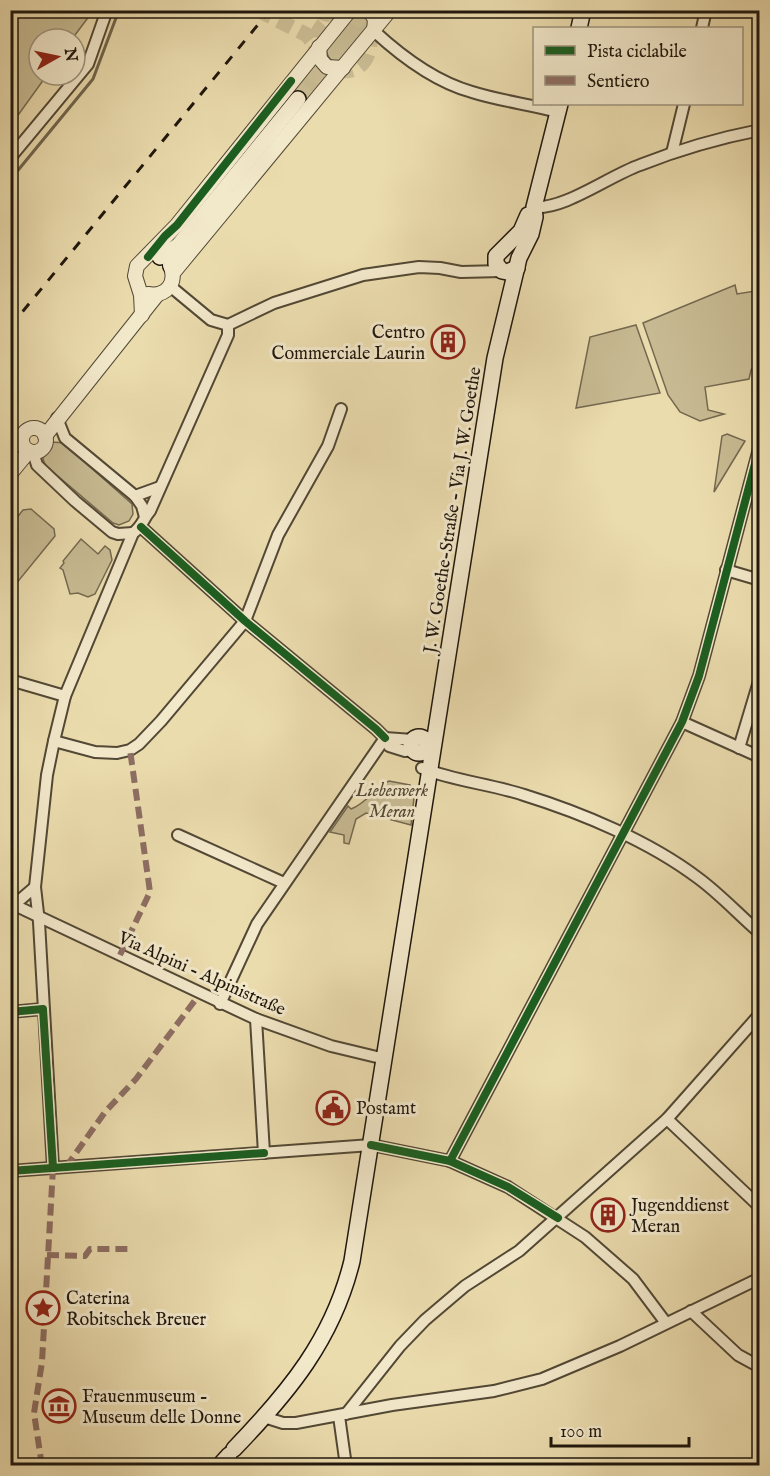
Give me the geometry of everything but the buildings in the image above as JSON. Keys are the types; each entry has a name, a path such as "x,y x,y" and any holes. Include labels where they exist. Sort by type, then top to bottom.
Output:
{"main road":[{"path":"579,27 583,10"},
{"path":"164,268 178,246 298,99"},
{"name":"J. W. Goethe-Straße - Via J. W. Goethe","path":"500,252 521,231 534,207 559,108"},
{"name":"J. W. Goethe-Straße - Via J. W. Goethe","path":"425,756 423,731 438,723 495,358 512,271 531,234 535,217 534,207"},
{"path":"514,250 512,271 496,264 500,252 514,250"},
{"path":"228,1456 282,1397 309,1360 339,1306 348,1277 356,1245 385,1059 425,756"}],"street":[{"path":"10,158 88,64 107,10"},
{"path":"139,288 147,293 162,293 165,236 177,225 350,10"},
{"path":"369,10 375,19 374,32"},
{"path":"164,268 343,68 390,10"},
{"path":"702,27 706,10"},
{"path":"374,32 417,65 454,86 489,97 533,104"},
{"path":"319,47 320,59 327,67 343,68"},
{"path":"540,105 559,108"},
{"path":"672,153 684,105"},
{"path":"534,207 543,208 562,203 617,174 672,153 759,130"},
{"path":"475,271 500,252"},
{"path":"142,315 143,302 135,280 135,270 139,263 164,268 212,320 228,325 274,303 363,275 419,267 483,273 512,271"},
{"path":"10,474 44,446 43,434 142,315 156,294"},
{"path":"53,1168 35,887 47,775 54,741 65,696 139,526 150,511 228,335 228,325"},
{"path":"54,741 106,754 130,750 146,738 161,721 245,621 278,535 328,446 341,409"},
{"path":"57,419 65,438"},
{"path":"29,428 43,434 65,438 135,496 142,506 139,526 118,534 112,532 75,501 30,457 22,443 23,435 29,428"},
{"path":"450,1161 682,722 699,676 759,445"},
{"path":"135,496 160,487"},
{"path":"139,526 245,621 385,738 521,794 566,808 662,854 698,878 759,933"},
{"path":"726,570 759,580"},
{"path":"739,748 759,678"},
{"path":"10,680 65,696"},
{"path":"682,722 759,758"},
{"path":"220,1004 257,924 385,738"},
{"path":"178,835 284,883"},
{"path":"12,904 35,887"},
{"name":"Via Alpini - Alpinistraße","path":"12,904 256,1019 332,1046 385,1059"},
{"path":"10,1012 43,1009"},
{"path":"346,1466 342,1415 411,1334 433,1312 465,1286 519,1251 667,1119 759,1014"},
{"path":"256,1019 264,1153"},
{"path":"667,1119 759,1207"},
{"path":"10,1171 371,1145 450,1161 508,1187 585,1237 633,1279 666,1323"},
{"path":"264,1417 276,1422 291,1424 392,1405 494,1391 542,1379 620,1346 759,1278"},
{"path":"691,1311 738,1355 759,1367"}],"green space":[{"path":"10,11 93,11 81,27 27,27 27,87 38,87 11,125"},
{"path":"357,14 367,18 371,26 345,61 332,61 326,50 353,15"},
{"path":"316,59 330,74 303,107 303,104 290,97 286,101 176,239 158,252"},
{"path":"735,285 737,294 755,291 759,314 759,358 751,370 749,379 705,387 708,410 724,414 700,421 680,412 668,395 643,323"},
{"path":"636,325 660,393 576,408 590,337"},
{"path":"727,434 745,441 714,492 722,436"},
{"path":"51,442 67,443 70,449 132,504 133,514 129,521 119,525 113,523 46,466 43,453 45,447"},
{"path":"31,509 54,529 55,536 11,590 11,525 23,510"},
{"path":"81,539 98,554 105,546 110,550 112,560 95,594 88,597 78,593 70,594 63,570 60,568"},
{"name":"Liebeswerk Meran","path":"389,781 410,785 415,789 411,825 366,813 356,819 349,844 344,843 344,835 330,832 348,806 351,809 357,806"}],"waterway":[{"path":"10,180 93,79 119,10"}],"tunnel":[{"path":"258,10 307,35 316,46"},
{"path":"316,10 341,16"},
{"path":"298,99 319,69 320,60 316,42 321,27 328,20 338,16 353,17 363,23 369,34 370,46 366,58 358,67 346,71 330,67"}],"railway":[{"path":"10,327 270,10"}],"marked path":[{"path":"120,955 150,892 130,750"},
{"path":"66,1167 105,1112 136,1079 196,999"},
{"path":"42,1466 34,1413 42,1362 53,1168"},
{"path":"47,1255 85,1256 90,1249 132,1249"}],"cycle path":[{"path":"148,257 177,225 291,81"},
{"path":"450,1161 682,722 699,676 760,445"},
{"path":"141,527 245,621 385,738"},
{"path":"10,1012 43,1009 53,1168"},
{"path":"371,1145 450,1161 508,1187 558,1218"},
{"path":"10,1171 264,1153"}],"place":[{"name":"Centro Commerciale Laurin","path":"448,342"},
{"name":"Postamt","path":"333,1108"},
{"name":"Jugenddienst Meran","path":"608,1215"},
{"name":"Caterina Robitschek Breuer","path":"43,1308"},
{"name":"Frauenmuseum - Museum delle Donne","path":"59,1406"}]}
